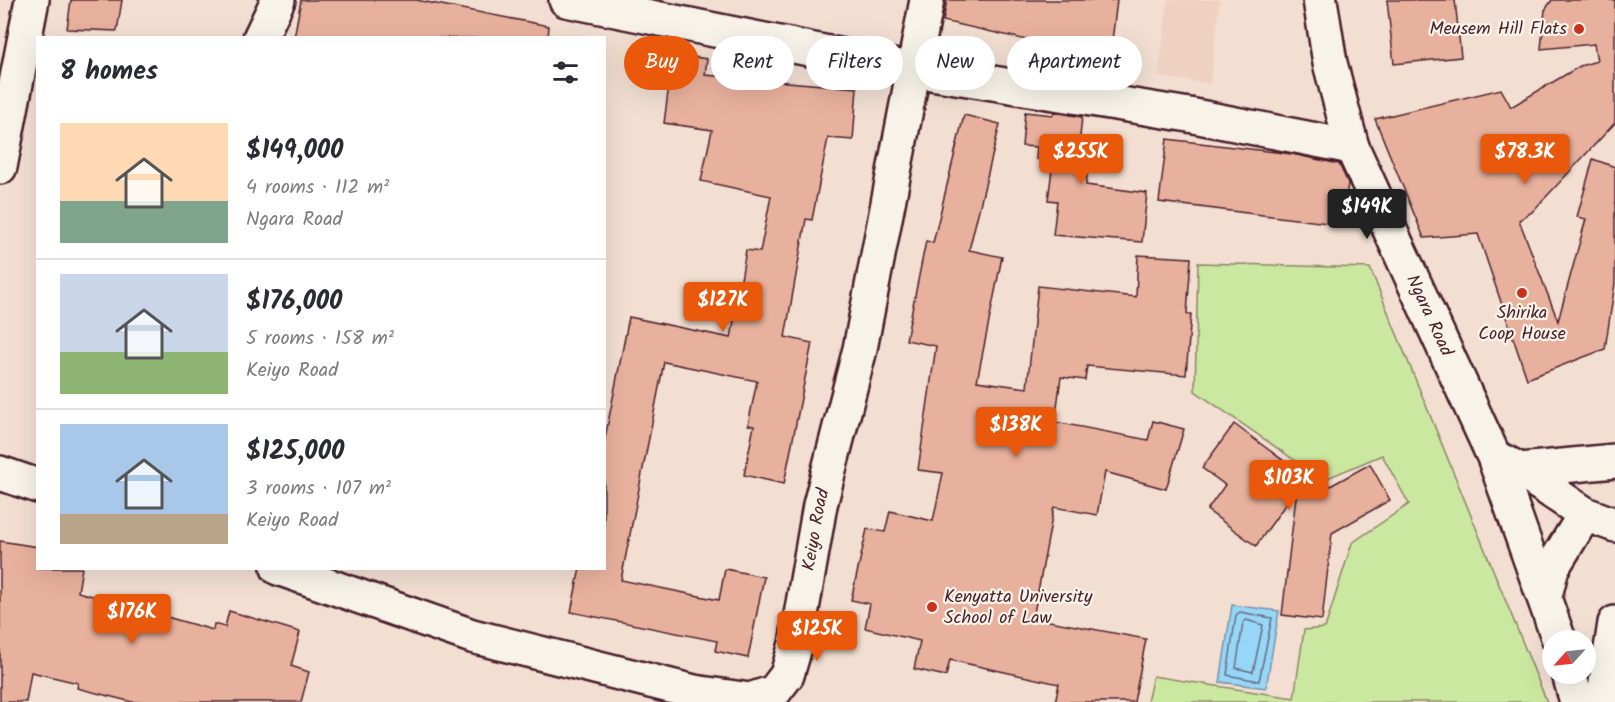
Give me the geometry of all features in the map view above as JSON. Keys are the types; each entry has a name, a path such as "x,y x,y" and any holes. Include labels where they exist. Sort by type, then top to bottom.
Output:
{"street":[{"path":"0,167 32,0"},
{"path":"261,36 278,0"},
{"path":"566,0 913,70 1189,115 1352,147"},
{"name":"Keiyo Road","path":"284,570 472,636 694,692 750,700 774,692 787,675 796,644 818,517 860,349 927,0"},
{"name":"Ngara Road","path":"1320,0 1329,63 1352,147 1507,463 1555,630"},
{"path":"1507,463 1615,461"},
{"path":"1507,463 1585,514 1615,525"},
{"path":"0,473 36,485"},
{"path":"1545,596 1552,568 1585,514"},
{"path":"1602,702 1615,623"},
{"path":"1572,684 1576,702"}],"shaded area":[{"path":"1168,0 1220,0 1210,84 1158,77"}],"green space":[{"path":"1198,263 1370,268 1547,702 1147,702 1153,676 1294,698 1304,630 1325,628 1352,543 1409,504 1382,455 1323,480 1195,391"}],"water":[{"path":"1232,605 1279,611 1266,688 1220,682"}],"building":[{"path":"71,0 122,0 117,31 67,29"},
{"path":"301,0 416,0 549,26 548,36 294,36"},
{"path":"947,0 1117,0 1113,36 1009,36 943,21"},
{"path":"1387,0 1455,0 1461,57 1394,64"},
{"path":"1552,0 1615,0 1615,123 1532,212 1519,220 1558,321 1586,219 1577,217 1593,159 1615,167 1615,283 1605,349 1527,379 1478,234 1424,238 1375,119 1501,89 1511,107 1580,66 1597,61 1594,44 1541,49 1545,10"},
{"path":"699,58 707,59 705,75 711,76 711,90 794,90 794,83 806,84 806,90 857,90 853,140 828,138 812,220 806,219 785,337 812,343 784,484 744,475 754,426 748,425 757,381 664,362 621,580 719,600 725,569 764,577 748,658 715,651 717,641 571,612 580,570 606,570 606,433 629,317 731,338 746,250 760,252 771,196 701,181 712,130 664,123 668,90 699,90"},
{"path":"1025,112 1053,115 1054,112 1082,117 1077,165 1088,166 1086,185 1147,193 1142,242 1053,235 1057,201 1048,200 1053,162 1036,159 1037,147 1022,146"},
{"path":"964,115 1000,124 969,250 1002,257 977,381 1027,388 1038,286 1136,297 1138,255 1191,258 1187,314 1191,314 1186,375 1087,366 1085,380 1061,377 1055,422 1148,440 1153,421 1184,429 1166,489 1105,472 1097,515 1054,507 1033,618 1146,639 1134,702 1055,702 1059,684 950,660 946,676 914,669 920,641 865,628 870,604 851,600 867,529 885,532 890,511 933,521 943,473 918,470 936,346 906,340 926,241 933,243"},
{"path":"1167,139 1292,154 1339,164 1348,183 1343,225 1159,202"},
{"path":"1234,424 1323,490 1370,464 1390,500 1332,533 1322,620 1282,615 1297,488 1256,546 1207,510 1225,485 1202,468"},
{"path":"0,541 36,547 36,570 82,570 78,592 213,630 214,624 225,627 229,611 300,632 291,666 309,672 301,702 132,702 77,688 78,683 31,672 26,702 0,702"}],"place":[{"name":"Meusem Hill Flats","path":"1579,29"},
{"name":"Shirika Coop House","path":"1522,293"},
{"name":"Kenyatta University School of Law","path":"932,607"}]}
